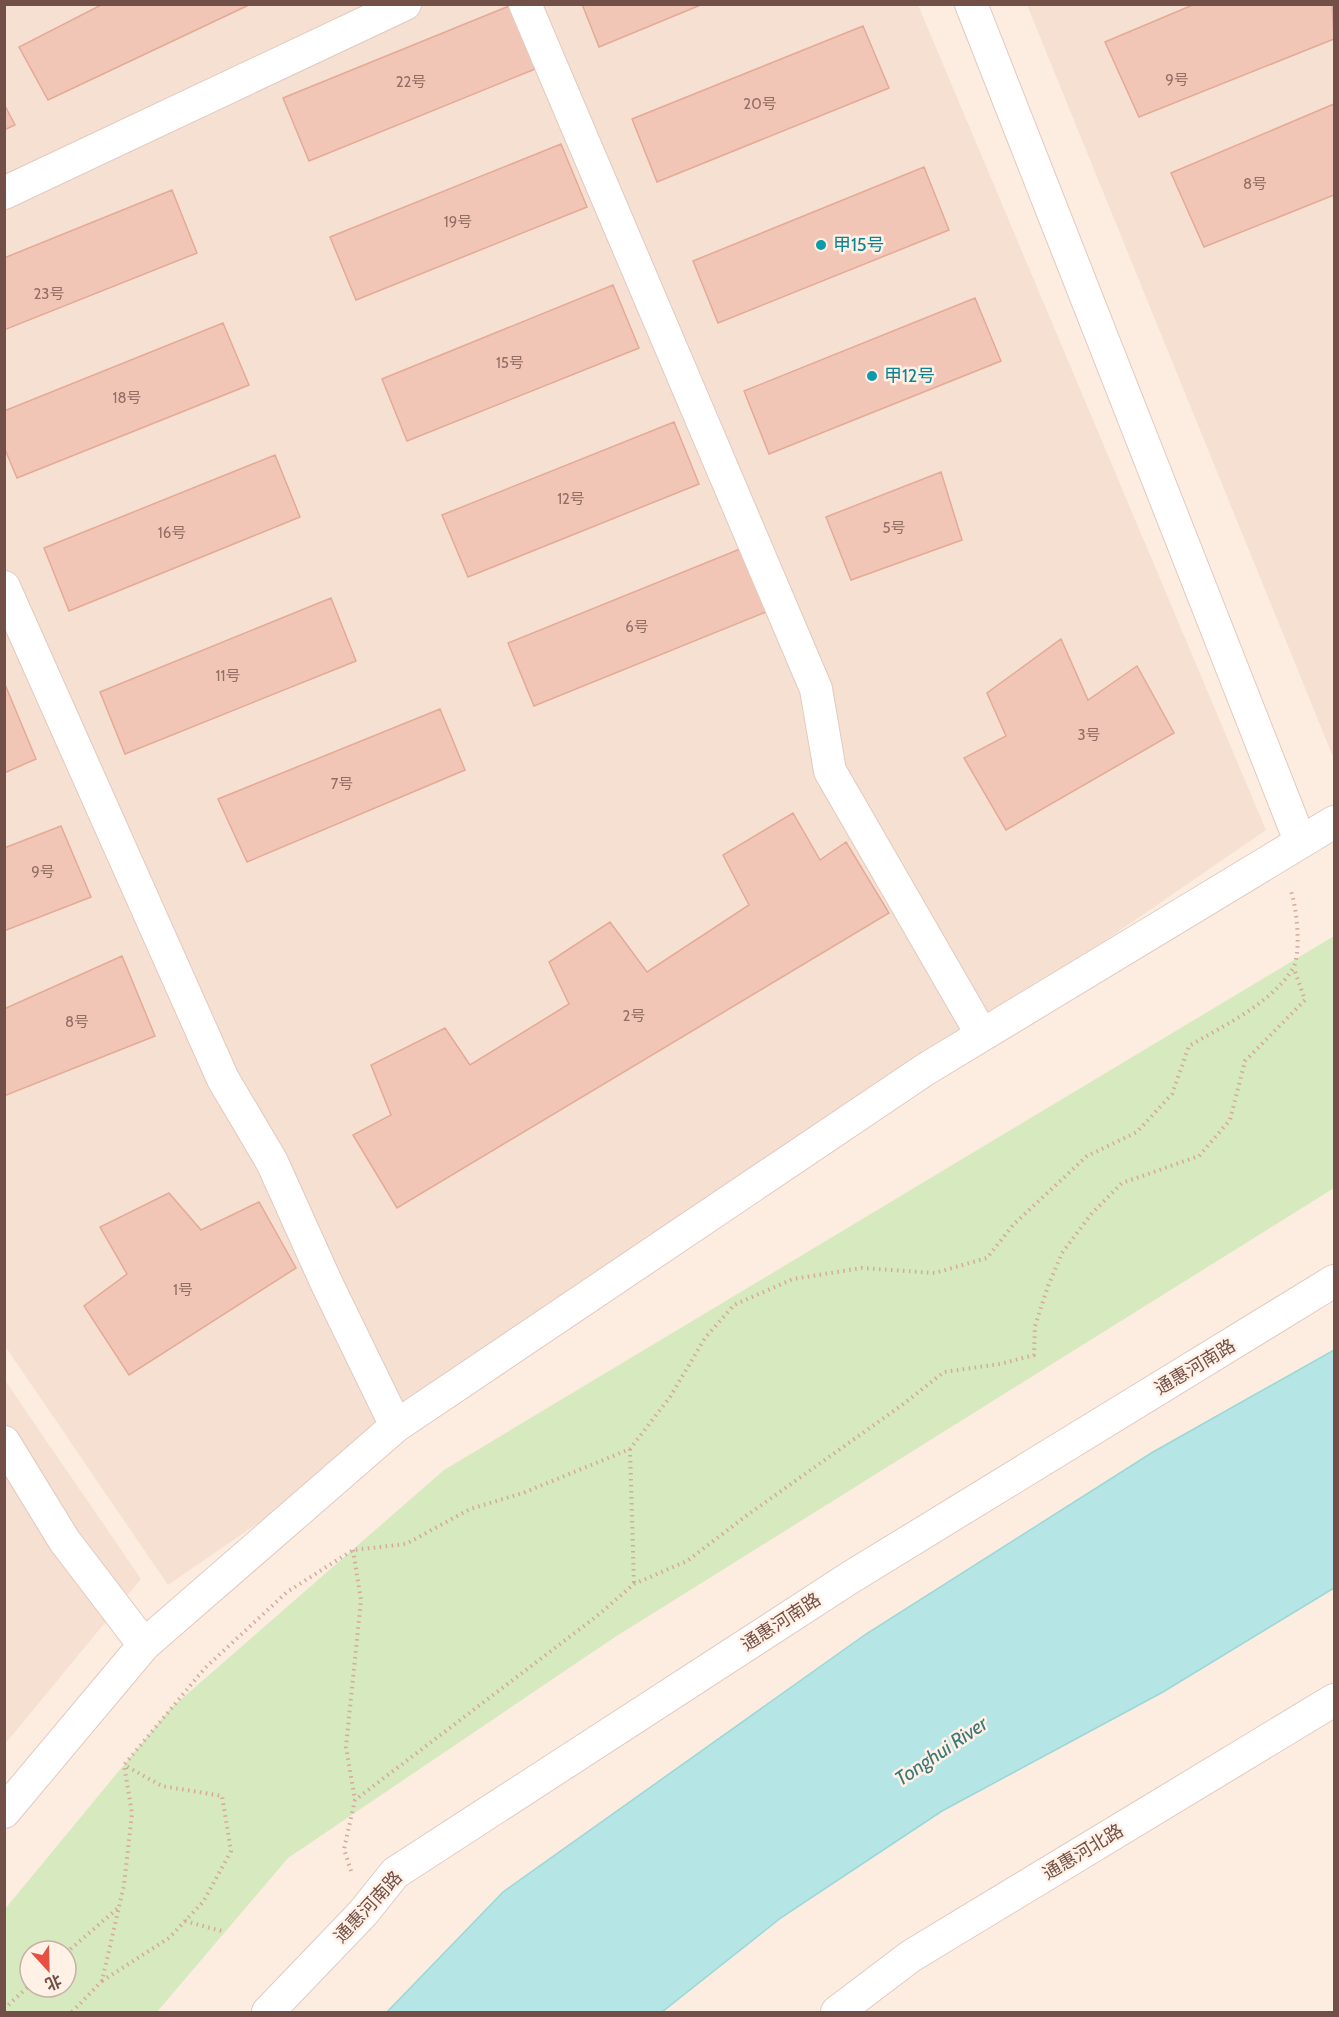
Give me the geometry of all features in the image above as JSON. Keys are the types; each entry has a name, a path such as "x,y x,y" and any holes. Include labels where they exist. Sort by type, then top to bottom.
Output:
{"street":[{"path":"4,193 405,4"},
{"path":"525,4 816,689 830,771 982,1035"},
{"path":"971,4 1288,848"},
{"path":"4,587 223,1079 272,1162 326,1282 396,1426"},
{"path":"4,1812 144,1645 396,1426 916,1076 1288,848 1335,822"},
{"name":"通惠河南路","path":"268,2013 363,1913 395,1873 851,1576 1335,1281"},
{"path":"4,1442 64,1540 144,1645"},
{"name":"通惠河北路","path":"837,2013 911,1956 1335,1700"}],"path":[{"path":"355,1800 597,1616 634,1584 687,1562 746,1516 902,1405 944,1372 1000,1364 1034,1355 1035,1326 1062,1253 1092,1213 1122,1183 1199,1156 1230,1120 1245,1061 1305,1000 1294,969 1298,931 1288,848"},
{"path":"102,1982 124,1885 132,1813 124,1765 205,1668 286,1592 352,1550 406,1544 470,1509 523,1493 630,1449 670,1396 705,1338 734,1305 793,1279 862,1268 935,1273 987,1258 1013,1225 1087,1156 1137,1132 1172,1094 1189,1046 1258,1004 1294,969"},
{"path":"630,1449 634,1584"},
{"path":"352,1550 361,1600 346,1747 355,1800 344,1849 363,1913"},
{"path":"72,2013 102,1982 169,1938 203,1902 231,1851 222,1796 162,1786 124,1765"},
{"path":"78,1943 118,1908"},
{"path":"185,1921 225,1932"},
{"path":"4,2009 18,1996"}],"shaded area":[{"path":"4,5 918,5 1266,830 168,1585 5,1346"},
{"path":"1027,5 1334,5 1334,759"},
{"path":"4,1379 141,1579 5,1744 4,1744"}],"green space":[{"path":"1334,936 1334,1188 615,1637 288,1858 157,2012 5,2012 5,1909 170,1709 444,1470"}],"water":[{"name":"Tonghui River","path":"1334,1350 1334,1588 1163,1692 942,1811 782,1917 662,2012 387,2012 503,1892 866,1634 1153,1452"}],"building":[{"path":"103,4 251,4 48,100 19,47"},
{"path":"514,4 540,67 309,161 283,98"},
{"path":"582,4 703,4 599,47"},
{"path":"1195,4 1332,4 1334,39 1139,117 1105,42"},
{"path":"863,26 889,88 657,182 632,119"},
{"path":"4,104 15,125 4,130"},
{"path":"1334,104 1334,195 1204,247 1171,173"},
{"path":"561,144 587,207 356,300 330,237"},
{"name":"甲15号","path":"924,167 949,230 718,323 693,261"},
{"path":"172,190 197,253 4,330 4,258"},
{"path":"613,285 639,348 407,441 382,379"},
{"name":"甲12号","path":"975,298 1001,361 769,454 744,391"},
{"path":"223,323 249,385 17,478 4,447 4,411"},
{"path":"674,422 699,484 468,577 442,515"},
{"path":"275,455 300,517 69,611 44,548"},
{"path":"941,472 962,540 851,580 826,517"},
{"path":"740,549 766,612 534,706 508,643"},
{"path":"331,598 356,661 125,754 100,692"},
{"path":"1061,639 1088,700 1137,666 1174,733 1006,830 964,758 1006,736 987,693"},
{"path":"4,682 36,759 4,773"},
{"path":"440,709 465,770 247,862 218,799"},
{"path":"793,813 820,860 846,842 889,913 397,1208 353,1135 391,1115 371,1065 445,1028 470,1065 569,1004 549,962 610,922 647,972 749,905 723,855"},
{"path":"61,826 91,897 4,931 4,848"},
{"path":"122,956 155,1036 4,1096 4,1009"},
{"path":"169,1193 201,1230 259,1202 296,1268 129,1375 84,1306 127,1274 100,1227"}],"place":[{"name":"甲15号","path":"821,245"},
{"name":"甲12号","path":"872,376"}]}
